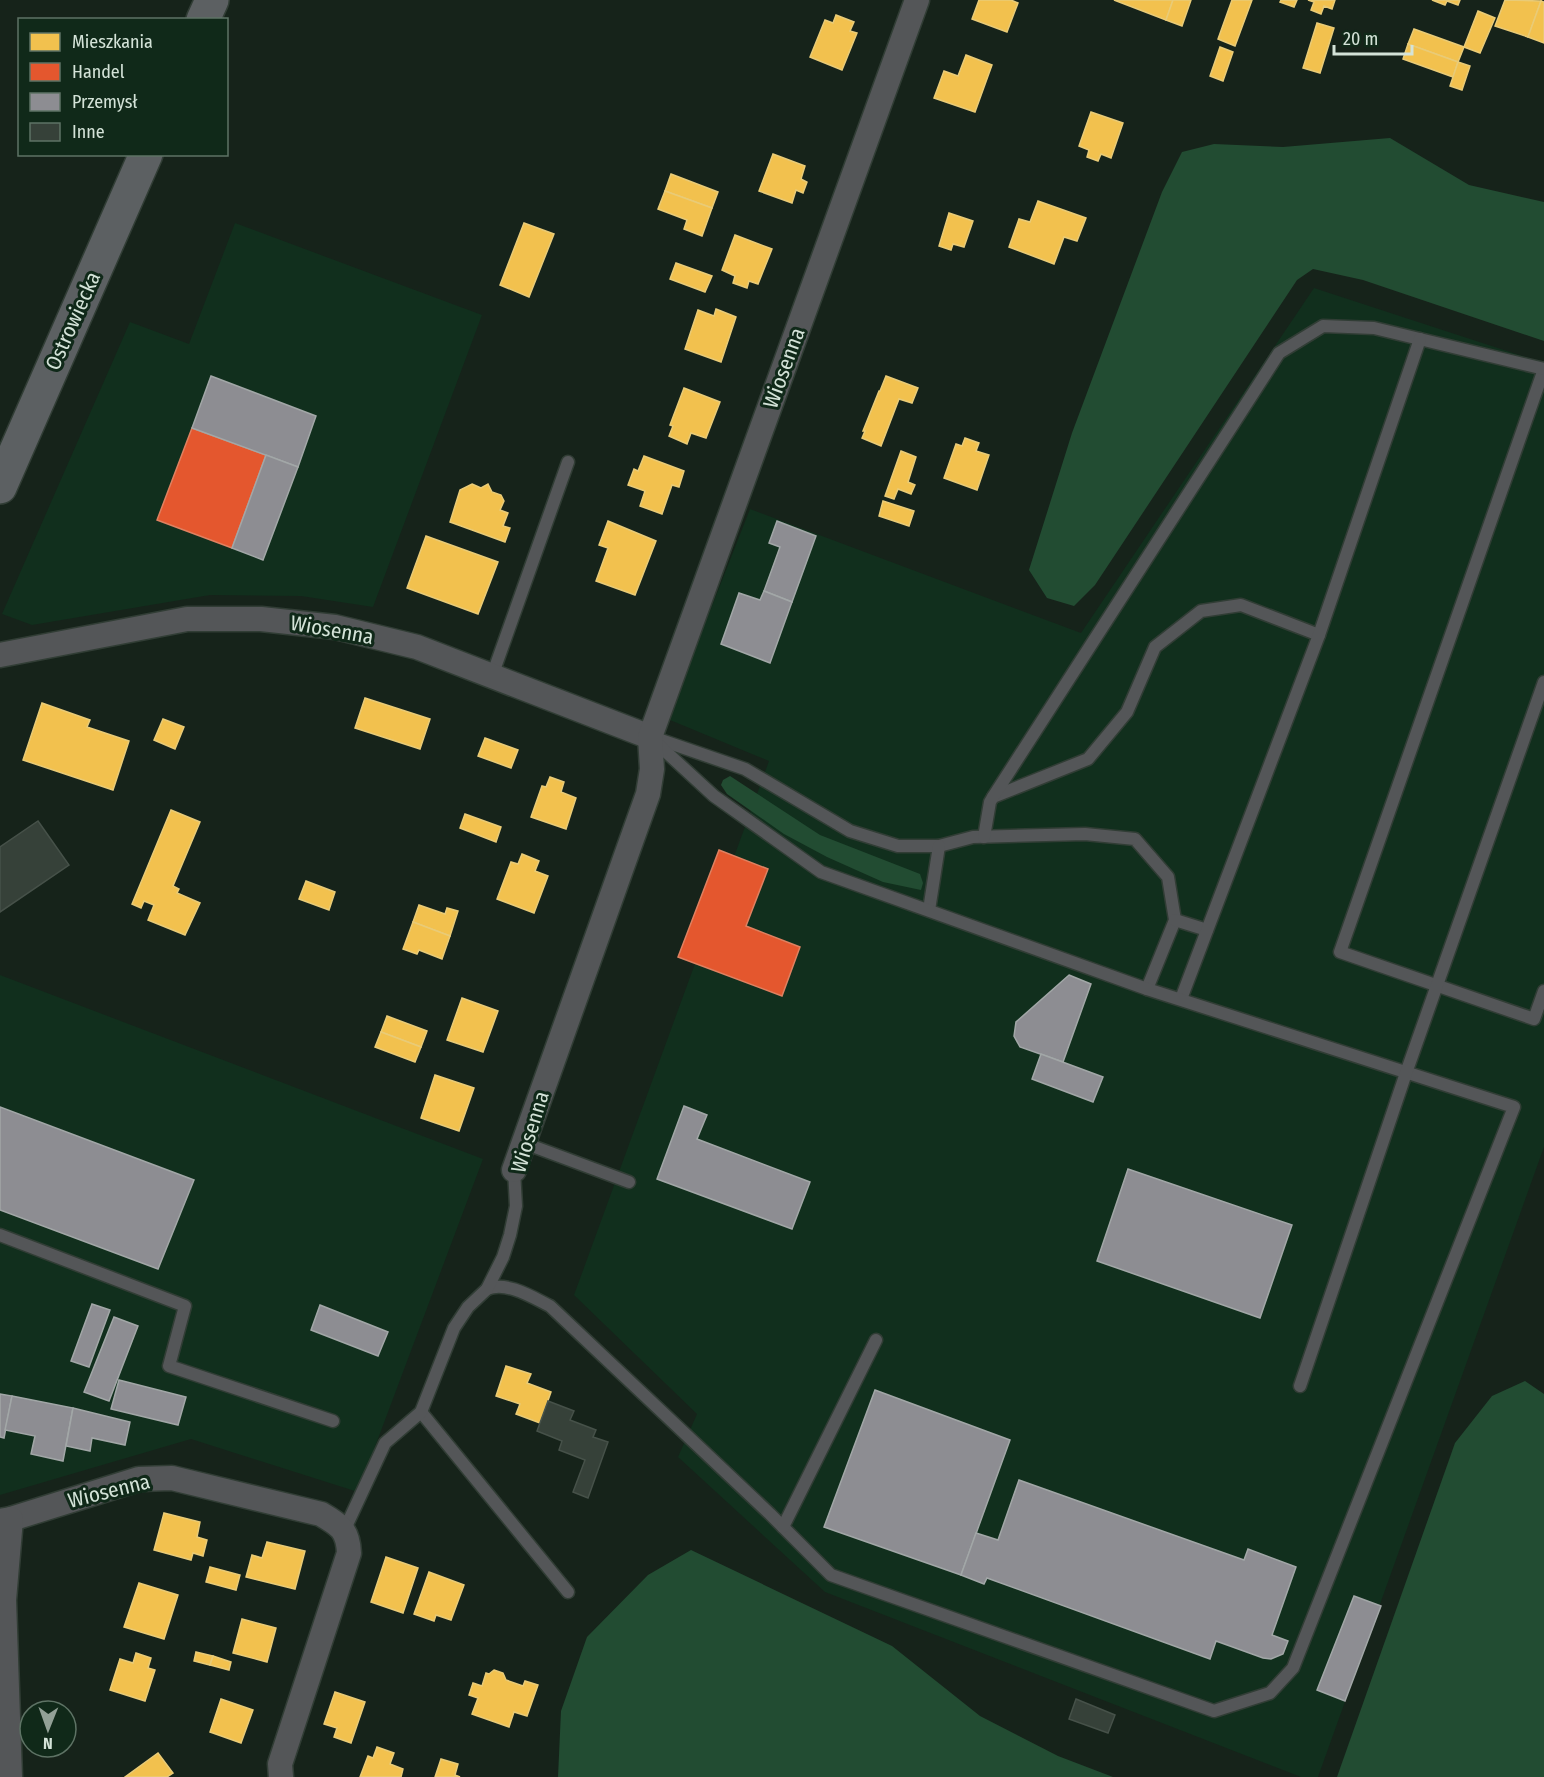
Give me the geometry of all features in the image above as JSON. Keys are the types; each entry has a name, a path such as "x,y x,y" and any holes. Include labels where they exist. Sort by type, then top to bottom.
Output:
{"main road":[{"path":"204,18 212,0"},
{"name":"Ostrowiecka","path":"0,487 145,156"}],"street":[{"name":"Wiosenna","path":"514,1170 648,794 652,769 650,737 917,0"},
{"name":"Wiosenna","path":"0,655 188,619 261,619 334,627 417,647 650,737"},
{"name":"Wiosenna","path":"5,1520 139,1479 172,1478 321,1514 344,1531"},
{"path":"5,1520 4,1600 10,1777"},
{"path":"280,1777 280,1764 349,1553 349,1540 344,1531"}],"lane":[{"path":"984,837 990,802 993,797 1279,352 1323,326 1374,328 1544,369 1340,952 1534,1019 1544,991"},
{"path":"1180,999 1319,635 1420,339"},
{"path":"492,676 568,462"},
{"path":"993,797 1089,759 1127,712 1155,647 1200,611 1241,605 1319,635"},
{"path":"1300,1386 1406,1073 1544,682"},
{"path":"650,737 745,770 850,831 898,846 939,846 973,837 1085,834 1135,839 1168,878 1175,920 1146,988"},
{"path":"487,1289 506,1287 550,1306 831,1575 1214,1712 1270,1693 1293,1668 1514,1107 1146,988 821,872 714,796 650,737"},
{"path":"929,910 939,846"},
{"path":"1175,920 1207,930"},
{"path":"524,1143 629,1182"},
{"name":"Wiosenna","path":"344,1531 385,1443 421,1412 454,1328 468,1307 487,1289 503,1257 516,1206 514,1170"},
{"path":"0,1235 185,1306 170,1366 333,1421"},
{"path":"783,1527 876,1340"},
{"path":"421,1412 568,1592"}],"shaded area":[{"path":"1390,138 1469,185 1544,202 1544,341 1363,280 1313,269 1297,280 1095,585 1074,606 1047,598 1029,570 1072,433 1162,192 1182,152 1214,144 1283,147"},
{"path":"235,223 482,315 373,607 301,596 210,595 32,625 2,614 130,322 189,344"},
{"path":"1314,288 1544,363 1544,1147 1318,1777 1301,1777 825,1592 678,1457 697,1414 574,1295 769,761 670,720 750,509 1081,633"},
{"path":"730,776 820,835 920,874 923,883 921,890 883,882 827,857 784,834 727,794 721,785 723,780"},
{"path":"0,975 483,1159 358,1492 191,1439 0,1495"},
{"path":"1525,1381 1544,1394 1544,1777 1337,1777 1455,1443 1492,1396"},
{"path":"691,1550 892,1646 980,1716 1058,1756 1113,1777 558,1777 561,1711 587,1637 648,1575"}],"building: Mieszkania":[{"path":"979,0 1011,0 1018,3 1007,32 972,19"},
{"path":"1114,0 1173,0 1166,20"},
{"path":"1173,0 1191,0 1182,26 1166,20"},
{"path":"1232,0 1252,0 1235,46 1218,39"},
{"path":"1281,0 1297,0 1294,7 1280,2"},
{"path":"1308,0 1335,0 1332,9 1324,6 1321,14 1311,10 1314,2"},
{"path":"1432,0 1460,0 1458,5 1447,1 1445,5"},
{"path":"1505,0 1541,1 1528,37 1495,26"},
{"path":"1541,1 1544,2 1544,43 1528,37"},
{"path":"1478,11 1495,18 1480,53 1464,47"},
{"path":"836,15 854,22 850,31 857,33 842,70 810,57 825,20 833,23"},
{"path":"1317,23 1334,28 1320,73 1303,68"},
{"path":"1414,29 1464,47 1458,62 1408,44"},
{"path":"1408,44 1458,62 1453,77 1403,59"},
{"path":"1220,47 1233,52 1223,81 1210,76"},
{"path":"966,55 992,65 975,112 934,98 944,71 958,76"},
{"path":"1458,62 1470,66 1462,90 1450,86"},
{"path":"1091,112 1123,123 1111,158 1101,154 1098,161 1087,157 1089,150 1079,146"},
{"path":"773,154 805,166 801,179 807,182 803,193 796,190 792,203 759,191"},
{"path":"671,174 718,192 712,208 665,191"},
{"path":"665,191 712,208 702,236 684,229 687,220 658,209"},
{"path":"1038,201 1086,218 1077,241 1064,237 1054,264 1009,247 1019,219 1030,222"},
{"path":"949,213 973,221 964,247 953,244 951,250 939,246"},
{"path":"524,223 554,234 529,297 500,285"},
{"path":"735,235 772,249 758,284 749,281 747,288 733,283 735,276 722,270"},
{"path":"676,263 712,276 705,292 670,279"},
{"path":"716,309 736,317 721,362 685,349 698,310 714,316"},
{"path":"886,376 918,388 912,403 899,399 881,446 862,438"},
{"path":"684,388 720,402 706,438 691,433 687,444 669,436 673,426 670,425"},
{"path":"965,438 979,443 976,451 989,455 977,490 944,478 956,444 962,446"},
{"path":"901,451 916,457 908,482 915,485 911,494 898,489 894,499 885,496"},
{"path":"644,456 684,471 679,487 672,485 662,514 640,506 645,491 628,485 634,469 638,471"},
{"path":"472,484 481,488 488,484 492,492 501,495 504,501 500,510 508,513 503,526 510,528 505,542 450,522 460,490"},
{"path":"883,501 914,511 909,526 879,516"},
{"path":"608,521 656,541 635,595 596,581 608,548 599,545"},
{"path":"426,536 498,562 478,614 407,588"},
{"path":"365,698 430,719 420,749 355,728"},
{"path":"42,703 90,720 87,727 129,741 113,790 23,760"},
{"path":"163,719 184,727 175,749 154,740"},
{"path":"485,738 518,750 511,768 478,756"},
{"path":"550,777 564,782 561,792 576,798 566,829 531,817 542,786 546,787"},
{"path":"171,810 200,822 173,886 179,889 177,893 200,903 185,935 148,920 154,905 144,901 141,908 132,904"},
{"path":"465,814 501,827 496,842 460,828"},
{"path":"522,854 539,861 535,871 548,876 534,913 497,899 511,862 518,864"},
{"path":"306,881 335,892 329,910 299,899"},
{"path":"419,905 445,914 447,908 458,911 450,936 413,922"},
{"path":"413,922 450,936 442,959 419,950 417,954 403,949"},
{"path":"462,998 498,1011 483,1052 447,1040"},
{"path":"387,1016 427,1031 421,1047 381,1032"},
{"path":"381,1032 421,1047 415,1062 375,1047"},
{"path":"435,1075 474,1088 459,1131 421,1118"},
{"path":"506,1366 531,1374 527,1383 551,1392 540,1423 516,1414 520,1404 496,1396"},
{"path":"164,1513 200,1522 197,1537 207,1540 203,1556 193,1553 191,1560 154,1550"},
{"path":"267,1542 305,1551 295,1589 246,1577 252,1555 262,1558"},
{"path":"386,1557 418,1568 403,1613 371,1602"},
{"path":"210,1567 240,1575 236,1590 206,1582"},
{"path":"429,1572 464,1585 451,1620 436,1615 434,1621 414,1614"},
{"path":"139,1583 178,1595 164,1639 124,1627"},
{"path":"242,1619 276,1628 267,1662 233,1653"},
{"path":"196,1652 213,1656 210,1665 194,1661"},
{"path":"136,1653 151,1658 148,1668 155,1670 145,1701 110,1690 120,1659 133,1663"},
{"path":"213,1656 231,1662 229,1670 210,1665"},
{"path":"494,1670 503,1673 506,1680 523,1686 525,1681 538,1685 527,1716 514,1712 509,1727 472,1714 478,1698 469,1695 473,1683 482,1686 486,1673 489,1674"},
{"path":"335,1692 365,1702 351,1743 334,1737 337,1728 324,1724"},
{"path":"221,1699 253,1710 241,1743 210,1732"},
{"path":"377,1747 394,1753 390,1764 403,1769 401,1777 360,1777 368,1756 373,1758"},
{"path":"158,1753 173,1773 167,1777 125,1777"},
{"path":"441,1759 458,1764 455,1775 460,1777 435,1777"}],"building: Handel":[{"path":"192,428 266,455 232,548 157,520"},
{"path":"719,850 768,869 746,926 800,947 782,996 678,957"}],"building: Przemysł":[{"path":"211,376 316,416 298,467 192,428"},
{"path":"266,455 298,467 263,560 232,548"},
{"path":"777,521 816,536 792,602 764,591 780,547 769,543"},
{"path":"764,591 792,602 770,663 721,644 739,593 760,600"},
{"path":"1069,975 1091,984 1063,1062 1020,1047 1014,1036 1016,1022"},
{"path":"1041,1054 1103,1077 1093,1102 1032,1079"},
{"path":"684,1106 707,1115 697,1139 810,1182 792,1229 657,1179"},
{"path":"0,1107 194,1180 158,1269 0,1210"},
{"path":"1128,1169 1292,1225 1260,1318 1097,1261"},
{"path":"92,1304 110,1310 89,1367 71,1361"},
{"path":"320,1305 388,1332 378,1356 311,1330"},
{"path":"114,1317 138,1326 109,1401 84,1392"},
{"path":"119,1380 186,1397 178,1425 111,1409"},
{"path":"875,1390 1010,1440 961,1575 824,1527"},
{"path":"0,1394 12,1396 4,1438 0,1437"},
{"path":"12,1396 73,1408 63,1461 31,1454 35,1436 5,1430"},
{"path":"73,1408 130,1422 125,1445 92,1438 90,1451 66,1446"},
{"path":"1019,1480 1244,1560 1248,1549 1296,1567 1272,1635 1288,1641 1283,1654 1271,1659 1263,1658 1216,1641 1210,1659 987,1578 984,1584 961,1575 976,1533 998,1540"},
{"path":"1354,1596 1381,1606 1345,1701 1317,1690"}],"building: Inne":[{"path":"38,821 69,865 0,912 0,847"},
{"path":"548,1401 574,1411 570,1420 596,1430 593,1437 608,1442 588,1498 573,1492 585,1460 559,1450 562,1441 537,1431"},
{"path":"1076,1699 1115,1715 1108,1733 1069,1719"}]}
